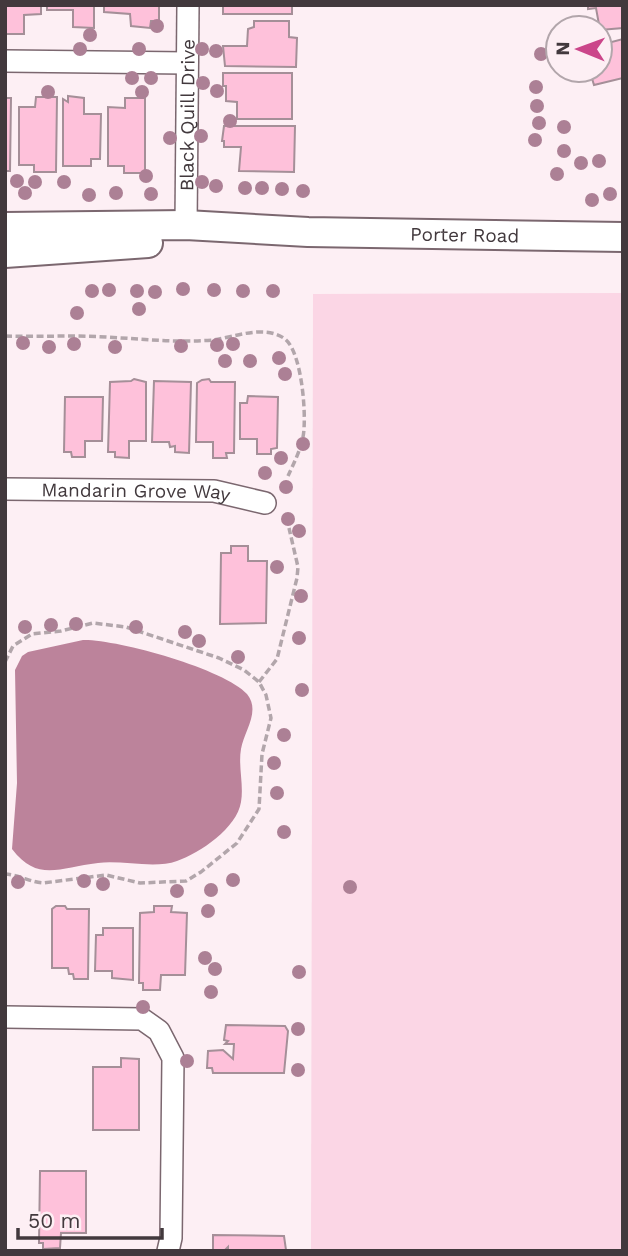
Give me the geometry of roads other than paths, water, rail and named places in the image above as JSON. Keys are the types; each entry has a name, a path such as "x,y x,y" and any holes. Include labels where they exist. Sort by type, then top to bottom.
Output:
{"main road":[{"name":"Porter Road","path":"5,227 186,225 308,232 623,237"},
{"name":"Porter Road","path":"5,253 308,232"}],"street":[{"name":"Black Quill Drive","path":"186,225 188,5"},
{"path":"5,61 187,63"},
{"name":"Mandarin Grove Way","path":"5,489 214,491 265,503"},
{"path":"5,1017 142,1019 159,1031 173,1058 171,1238 168,1251"}]}
